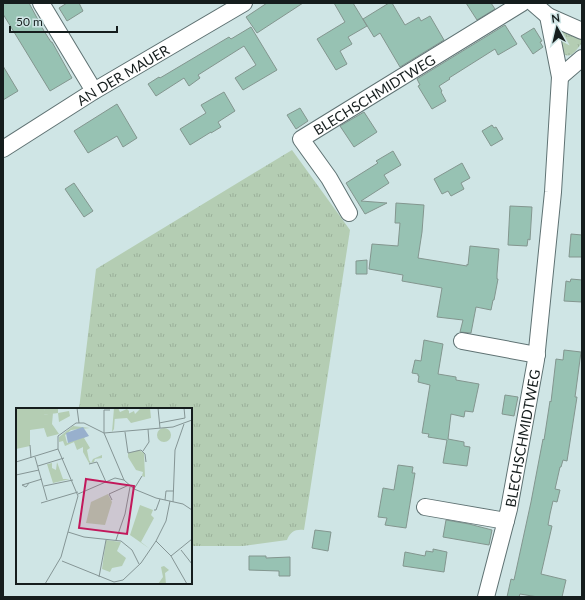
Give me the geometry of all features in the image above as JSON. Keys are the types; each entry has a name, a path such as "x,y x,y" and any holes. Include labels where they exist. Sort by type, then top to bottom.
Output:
{"street":[{"path":"41,3 94,91"},
{"name":"BLECHSCHMIDTWEG","path":"349,213 329,178 301,139 522,3"},
{"path":"533,3 548,16 582,31"},
{"name":"AN DER MAUER","path":"3,149 94,91 241,4"},
{"name":"BLECHSCHMIDTWEG","path":"486,597 506,521 537,355 553,192 560,77 548,16"},
{"path":"560,77 582,58"},
{"name":"BLECHSCHMIDTWEG","path":"462,342 537,355"},
{"name":"BLECHSCHMIDTWEG","path":"425,507 506,521"}],"green space":[{"path":"559,28 582,36 582,43 575,52 570,55 567,56 560,52"},
{"path":"292,150 350,230 304,530 293,532 287,540 243,546 192,546 192,408 79,408 96,269"}],"building":[{"path":"3,3 29,3 72,78 50,91 3,14"},
{"path":"67,3 79,3 83,11 67,21 59,8"},
{"path":"267,3 303,3 257,33 246,17"},
{"path":"334,3 353,3 367,26 348,37 352,44 340,51 347,64 336,70 317,39 345,22"},
{"path":"389,3 392,3 405,25 419,17 421,21 430,16 444,40 400,67 380,33 374,37 363,19"},
{"path":"466,3 491,3 495,9 477,20"},
{"path":"505,25 517,44 498,55 495,49 449,78 450,79 439,86 446,101 432,109 418,86 420,85 417,79"},
{"path":"251,27 277,70 243,90 235,78 256,65 244,46 198,75 200,78 189,86 184,78 156,96 148,84 229,37 231,39"},
{"path":"534,28 542,41 540,42 543,47 533,54 521,36"},
{"path":"3,66 18,91 3,100"},
{"path":"224,92 235,111 218,122 221,127 190,145 180,129 206,113 201,105"},
{"path":"117,104 137,138 123,147 117,136 88,153 74,131"},
{"path":"300,108 308,121 296,129 287,115"},
{"path":"364,112 377,132 354,147 340,126"},
{"path":"492,125 494,128 496,127 503,139 491,146 482,131"},
{"path":"393,151 401,165 384,175 389,183 361,201 387,203 365,214 346,183 378,163 376,161"},
{"path":"462,163 470,178 461,183 464,189 451,196 448,191 442,194 434,179"},
{"path":"74,183 93,211 84,217 65,189"},
{"path":"396,203 424,205 418,258 467,266 470,246 499,249 498,279 491,310 476,307 471,333 460,332 463,320 437,317 442,288 402,281 403,275 369,269 372,244 398,246 400,223 395,223"},
{"path":"510,206 532,207 530,240 528,239 527,246 508,245"},
{"path":"571,234 582,235 582,257 569,257"},
{"path":"367,260 367,274 356,274 356,261"},
{"path":"571,279 582,280 582,302 564,301 566,281 570,282"},
{"path":"424,340 443,344 438,374 456,377 456,380 479,384 473,412 465,411 464,417 451,414 448,439 464,442 464,446 470,447 467,466 443,463 447,440 428,437 429,434 422,433 430,385 418,382 418,374 412,373 415,360 421,361"},
{"path":"564,350 581,352 575,397 577,397 567,461 563,460 560,467 555,489 560,490 557,502 553,501 550,514 548,525 552,526 541,574 566,580 562,597 538,597 520,594 519,597 507,597 511,579 514,580 543,439 544,440 550,401 551,402 556,359 563,360"},
{"path":"505,395 518,397 514,416 502,414"},
{"path":"398,465 413,467 412,473 415,473 406,528 385,525 387,518 378,517 383,488 394,490"},
{"path":"446,520 492,530 489,545 443,537"},
{"path":"315,530 331,532 328,551 312,548"},
{"path":"433,549 447,552 444,572 403,566 405,552 425,556 426,551 433,552"},
{"path":"249,556 266,556 266,558 290,557 290,576 279,576 279,571 249,570"}]}
